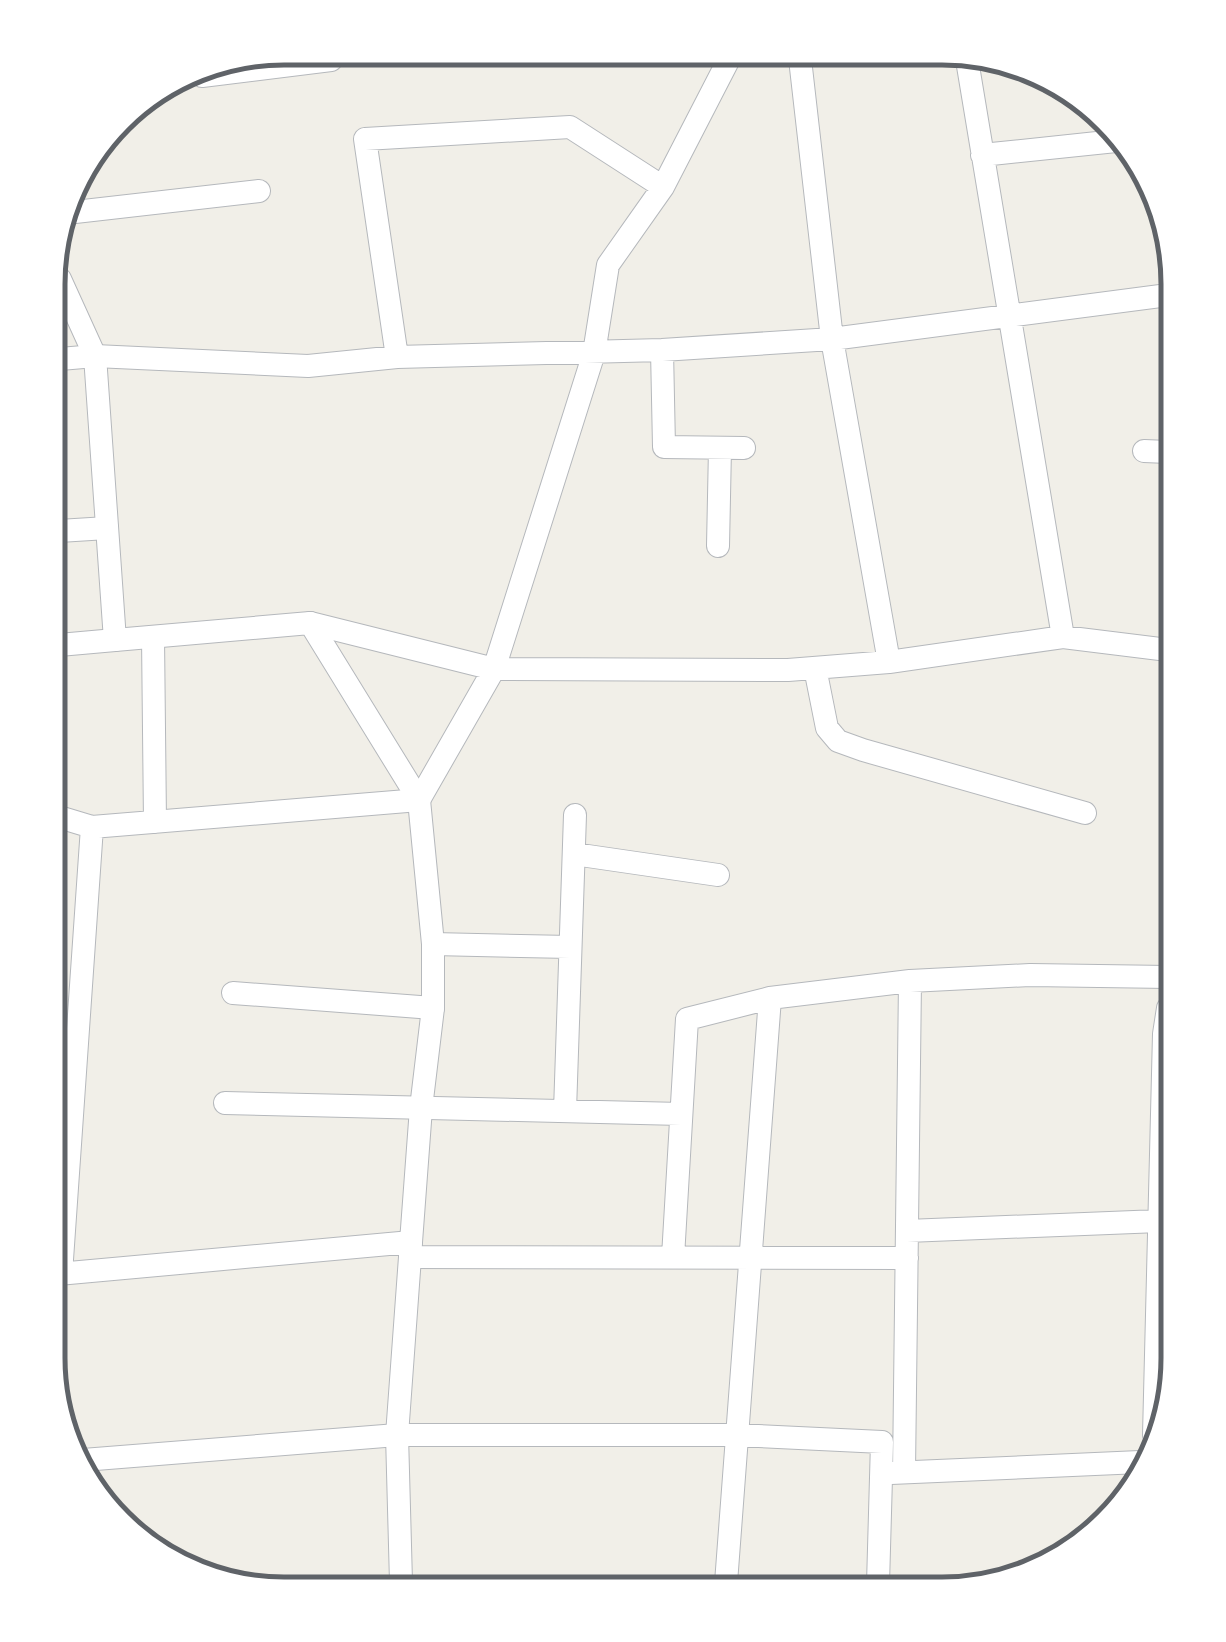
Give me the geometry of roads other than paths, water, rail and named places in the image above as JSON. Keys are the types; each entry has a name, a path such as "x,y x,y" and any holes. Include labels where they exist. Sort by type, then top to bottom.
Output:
{"street":[{"path":"224,73 291,65"},
{"path":"419,800 494,669 594,353 608,266 663,187 725,65"},
{"path":"801,65 832,339 889,662"},
{"path":"968,67 1063,637"},
{"path":"397,357 365,139 570,127 663,187"},
{"path":"982,155 1108,142"},
{"path":"78,212 259,191"},
{"path":"65,290 95,356 115,640"},
{"path":"65,359 95,356 308,366 397,357 594,353 662,350 832,339 1161,296"},
{"path":"662,350 664,447 744,448"},
{"path":"718,546 720,448"},
{"path":"1144,451 1161,452"},
{"path":"65,531 108,528"},
{"path":"65,644 310,623 494,669 788,670 889,662 1063,637 1161,649"},
{"path":"310,623 419,800 433,944 433,1008 421,1108 397,1435 401,1577"},
{"path":"153,637 155,822"},
{"path":"815,668 827,728 838,741 863,750 1085,812"},
{"path":"65,819 92,827 419,800"},
{"path":"565,1112 575,815"},
{"path":"65,1193 92,827"},
{"path":"574,854 718,874"},
{"path":"433,944 570,947"},
{"path":"673,1257 687,1019 770,998 910,981 1030,975 1161,977"},
{"path":"904,1472 910,981"},
{"path":"232,993 433,1008"},
{"path":"726,1577 770,998"},
{"path":"226,1103 681,1114"},
{"path":"907,1231 1161,1226"},
{"path":"65,1274 411,1249 673,1257 907,1258"},
{"path":"1155,1411 1161,1252"},
{"path":"90,1459 397,1435 736,1435 882,1442 878,1577"},
{"path":"882,1473 1134,1462"}]}
